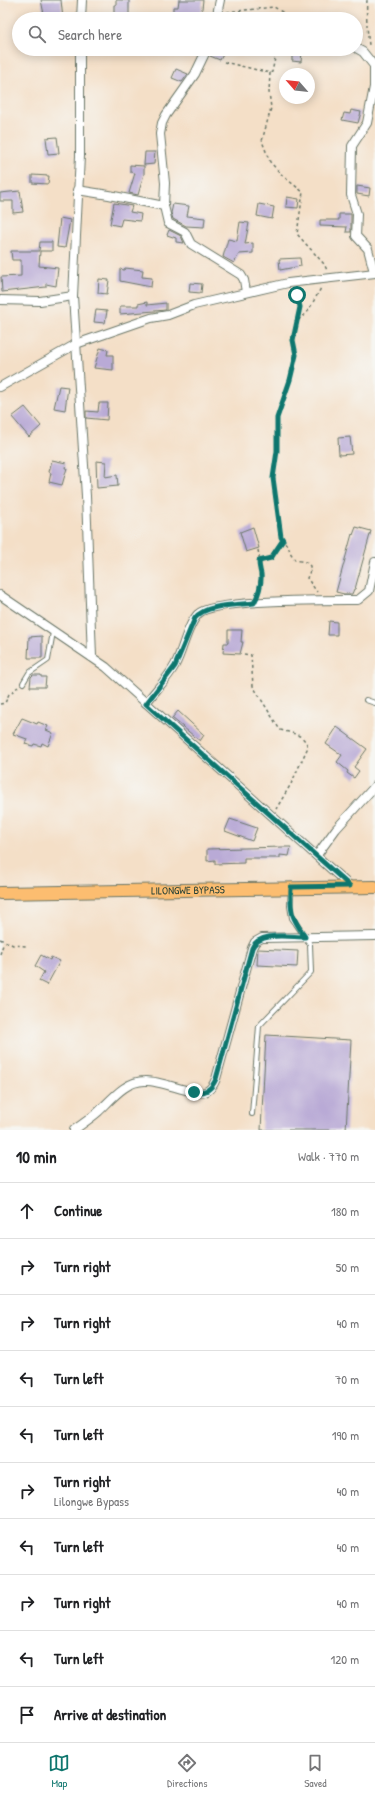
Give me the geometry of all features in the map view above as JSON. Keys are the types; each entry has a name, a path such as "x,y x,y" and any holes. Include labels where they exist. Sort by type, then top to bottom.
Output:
{"main road":[{"name":"LILONGWE BYPASS","path":"0,893 350,886 375,887"}],"street":[{"path":"81,12 82,0"},
{"path":"218,12 220,0"},
{"path":"0,387 76,344 151,318 168,315 194,305 288,282 375,272 368,249 356,236 357,214 351,195 352,146 367,123 374,87 375,67 363,53"},
{"path":"80,56 80,156 77,190 73,296 86,496 92,657"},
{"path":"204,56 195,74 162,123 160,134 165,183 164,206 168,223 185,232 191,244 241,275 246,292"},
{"path":"77,190 164,206"},
{"path":"0,300 40,301 73,296"},
{"path":"146,704 175,666 195,618 199,613 210,608 254,603 358,600 369,591 375,562"},
{"path":"0,595 92,657 272,815 350,886"},
{"path":"317,855 336,829 375,786"},
{"path":"74,1130 97,1113 128,1085 144,1080 159,1082 194,1092 204,1093 212,1088 216,1079 252,948 255,942 262,938 375,936"}],"lane":[{"path":"22,683 30,673 48,660 53,632"},
{"path":"366,700 375,703"},
{"path":"252,1114 259,1026 311,972 310,944 292,918 290,906 291,887"}],"path":[{"path":"363,48 369,45 365,15 368,9 367,0"},
{"path":"242,12 274,7 282,12"},
{"path":"275,56 272,72 270,73 269,92 271,108 262,141 270,162 284,177 302,192 297,234 324,264 327,278 307,313 298,320"},
{"path":"224,62 270,73"},
{"path":"288,282 297,295 300,307 293,340 296,355 290,380 277,418 277,451 273,478 281,537 290,548 290,552 295,560 306,562 310,566 310,571 306,578 313,589 326,600"},
{"path":"259,561 271,558 283,540"},
{"path":"254,603 258,596 261,575 259,570 258,550"},
{"path":"244,654 251,655 253,686 280,730 299,735 306,740 308,747 291,784 272,815"},
{"path":"0,704 5,703 9,694 22,683"},
{"path":"0,939 4,942 26,946"},
{"path":"0,954 4,942"}],"building":[{"path":"41,0 61,0 62,12 44,12"},
{"path":"116,0 129,0 129,12 114,12 114,5 116,5"},
{"path":"179,0 203,0 202,12 173,12 173,7 178,7"},
{"path":"210,56 222,56 220,60"},
{"path":"292,56 302,56 301,62 292,61"},
{"path":"176,69 188,74 182,82 172,78"},
{"path":"351,110 361,112 358,123 342,120 344,113 350,114"},
{"path":"57,137 59,153 48,154 46,138"},
{"path":"145,152 155,152 154,164 144,165"},
{"path":"130,165 144,166 144,174 138,195 129,193 135,173 130,172"},
{"path":"32,175 49,176 48,184 32,183"},
{"path":"357,186 370,188 369,196 357,194"},
{"path":"20,191 23,212 13,213 13,201 0,201 0,193"},
{"path":"287,197 299,199 298,208 286,207"},
{"path":"114,203 132,206 130,212 141,214 140,221 122,219 120,226 110,224"},
{"path":"173,204 189,206 187,216 205,218 204,227 186,226 173,219 171,213"},
{"path":"259,204 274,207 272,219 257,216"},
{"path":"339,214 351,214 351,232 346,232 347,227 320,226 320,220 339,220"},
{"path":"60,218 70,220 65,248 57,247"},
{"path":"240,222 249,223 245,244 253,243 253,253 239,254 234,263 223,257 228,239 237,241"},
{"path":"169,230 181,236 184,243 176,242 176,238 167,235"},
{"path":"40,242 52,242 52,251 40,251 39,266 58,268 56,286 46,284 46,287 2,292 1,277 21,276 21,260 12,260 11,251 39,251"},
{"path":"300,258 301,266 280,270 279,259"},
{"path":"125,268 143,270 142,277 152,278 151,287 120,281 120,269 124,270"},
{"path":"99,279 109,280 107,294 98,293"},
{"path":"190,283 202,284 201,293 189,292"},
{"path":"147,302 147,305 166,303 166,310 120,314 120,306 138,306 138,304"},
{"path":"96,310 107,311 105,323 94,322"},
{"path":"100,348 108,350 107,355 113,355 113,370 94,368"},
{"path":"59,386 68,387 65,410 54,408"},
{"path":"99,403 108,403 107,420 86,418 86,411 98,412"},
{"path":"25,407 41,426 29,437 12,417"},
{"path":"350,437 352,454 339,455 338,438"},
{"path":"52,460 66,463 65,468 67,468 62,485 49,482 51,473 49,472"},
{"path":"96,461 106,462 105,477 117,475 118,486 97,488"},
{"path":"253,527 259,548 246,552 240,532"},
{"path":"356,527 371,531 355,589 352,594 344,594 336,592 352,534 353,535"},
{"path":"329,621 337,622 337,635 328,635"},
{"path":"228,630 242,630 241,642 243,642 240,654 223,653 224,643 228,643"},
{"path":"42,636 42,658 28,658 29,637"},
{"path":"33,675 41,675 41,677 46,677 45,687 30,687 31,677"},
{"path":"178,711 204,735 200,741 172,718"},
{"path":"22,718 37,724 38,722 48,726 46,730 53,733 48,746 42,743 41,746 25,744 27,739 13,734"},
{"path":"337,727 367,749 354,767 359,771 354,778 337,762 342,755 326,744"},
{"path":"230,819 257,828 252,841 225,831"},
{"path":"291,847 289,856 280,855 280,858 244,858 244,863 215,864 215,860 207,861 207,849"},
{"path":"258,949 298,951 297,967 257,965"},
{"path":"41,955 50,960 51,957 60,961 47,985 39,981 44,972 35,966"},
{"path":"266,1035 351,1040 346,1130 261,1130"}],"route":[{"path":"194,1092 204,1093 212,1088 216,1079 252,948 255,942 262,938 305,937 292,918 290,906 291,887 350,886 146,704 175,666 195,618 199,613 210,608 254,603 258,596 261,575 259,570 259,561 271,558 283,540 281,537 273,478 277,451 277,418 290,380 296,355 293,340 300,307 297,295"}]}
